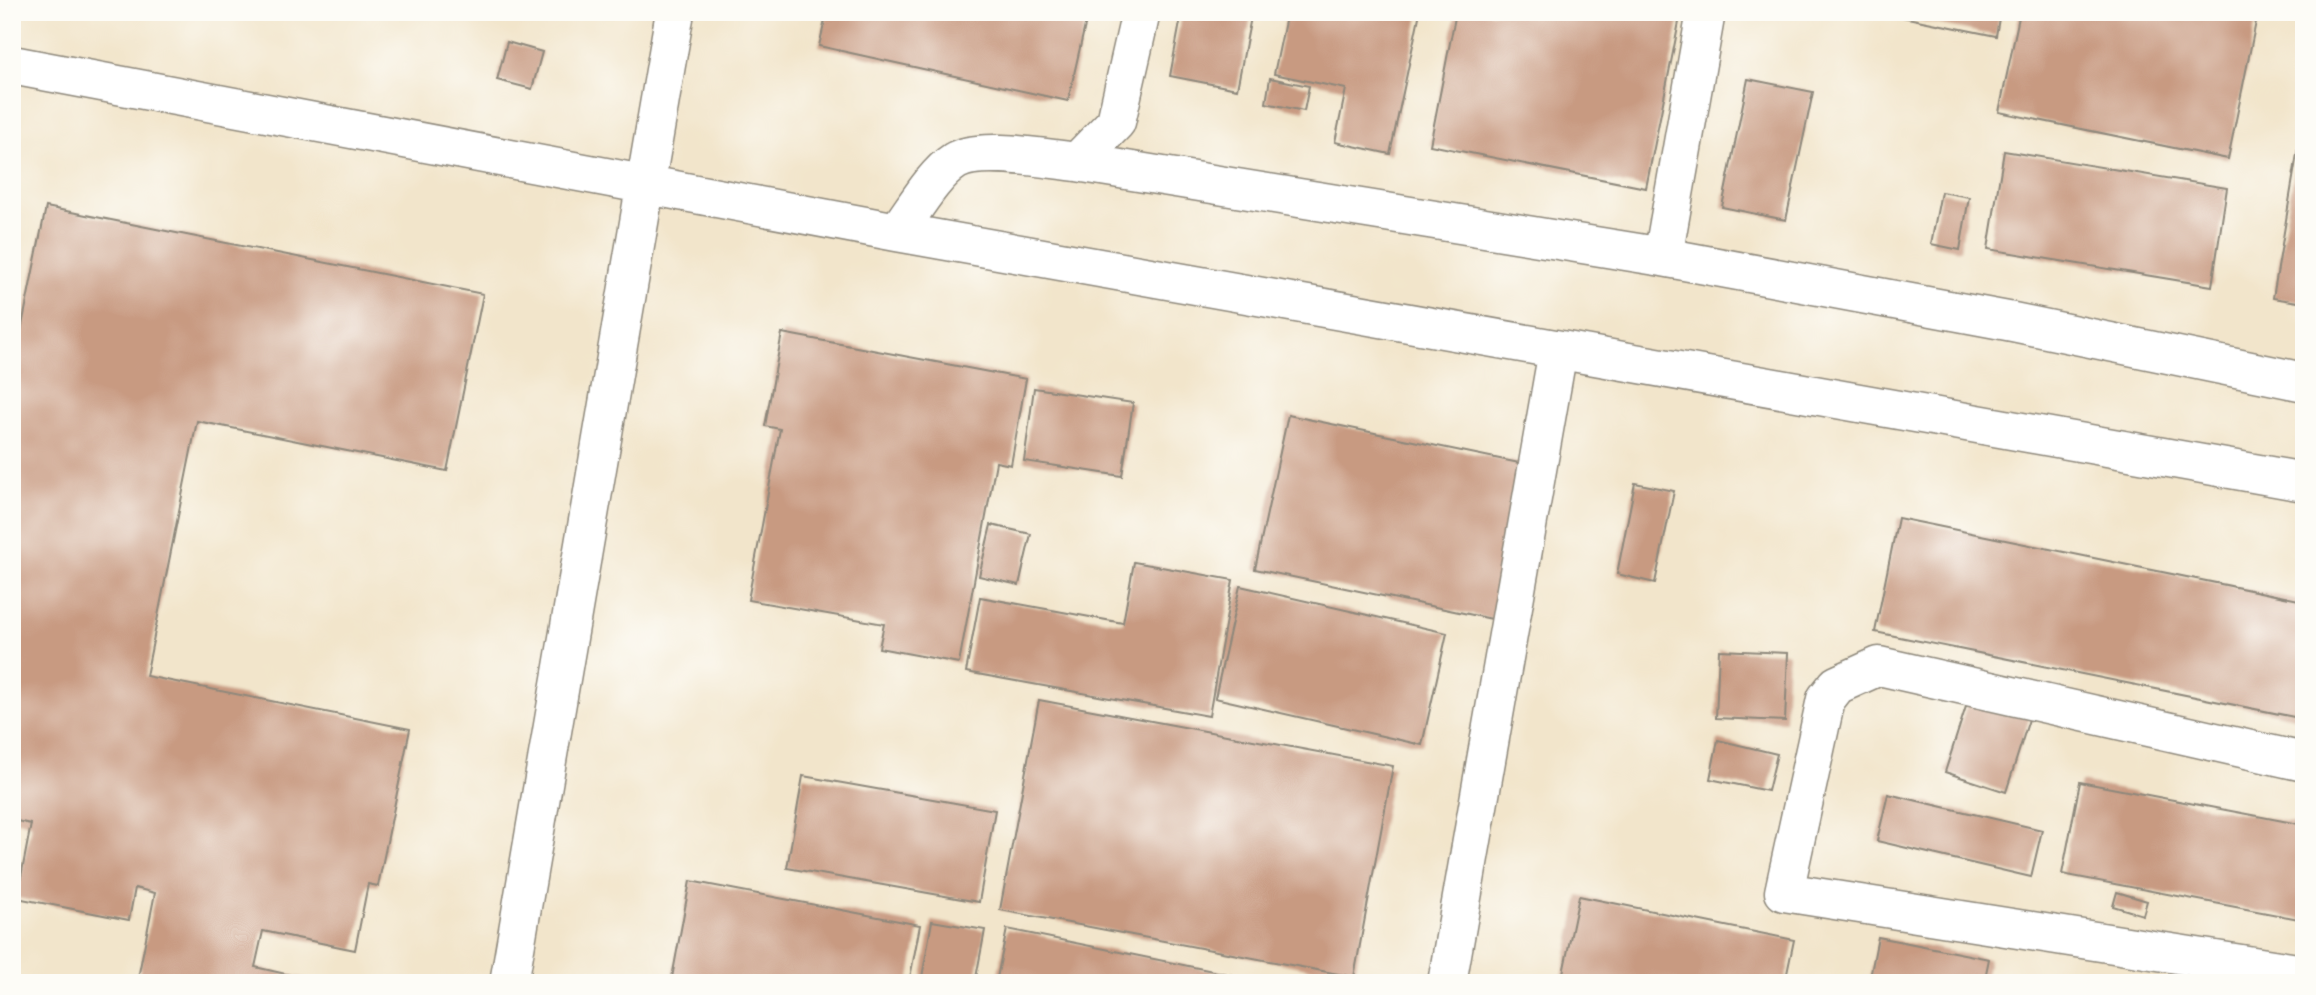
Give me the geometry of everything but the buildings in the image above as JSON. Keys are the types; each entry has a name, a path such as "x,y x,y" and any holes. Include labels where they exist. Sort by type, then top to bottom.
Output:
{"street":[{"path":"509,983 675,12"},
{"path":"1077,162 1116,122 1141,12"},
{"path":"1663,257 1706,12"},
{"path":"12,65 897,232 2304,482"},
{"path":"897,232 936,179 956,160 981,153 1077,162 1663,257 1999,320 2304,382"},
{"path":"1447,983 1558,350"},
{"path":"2304,762 1879,666 1838,685 1826,699 1784,892 2304,974"}]}
